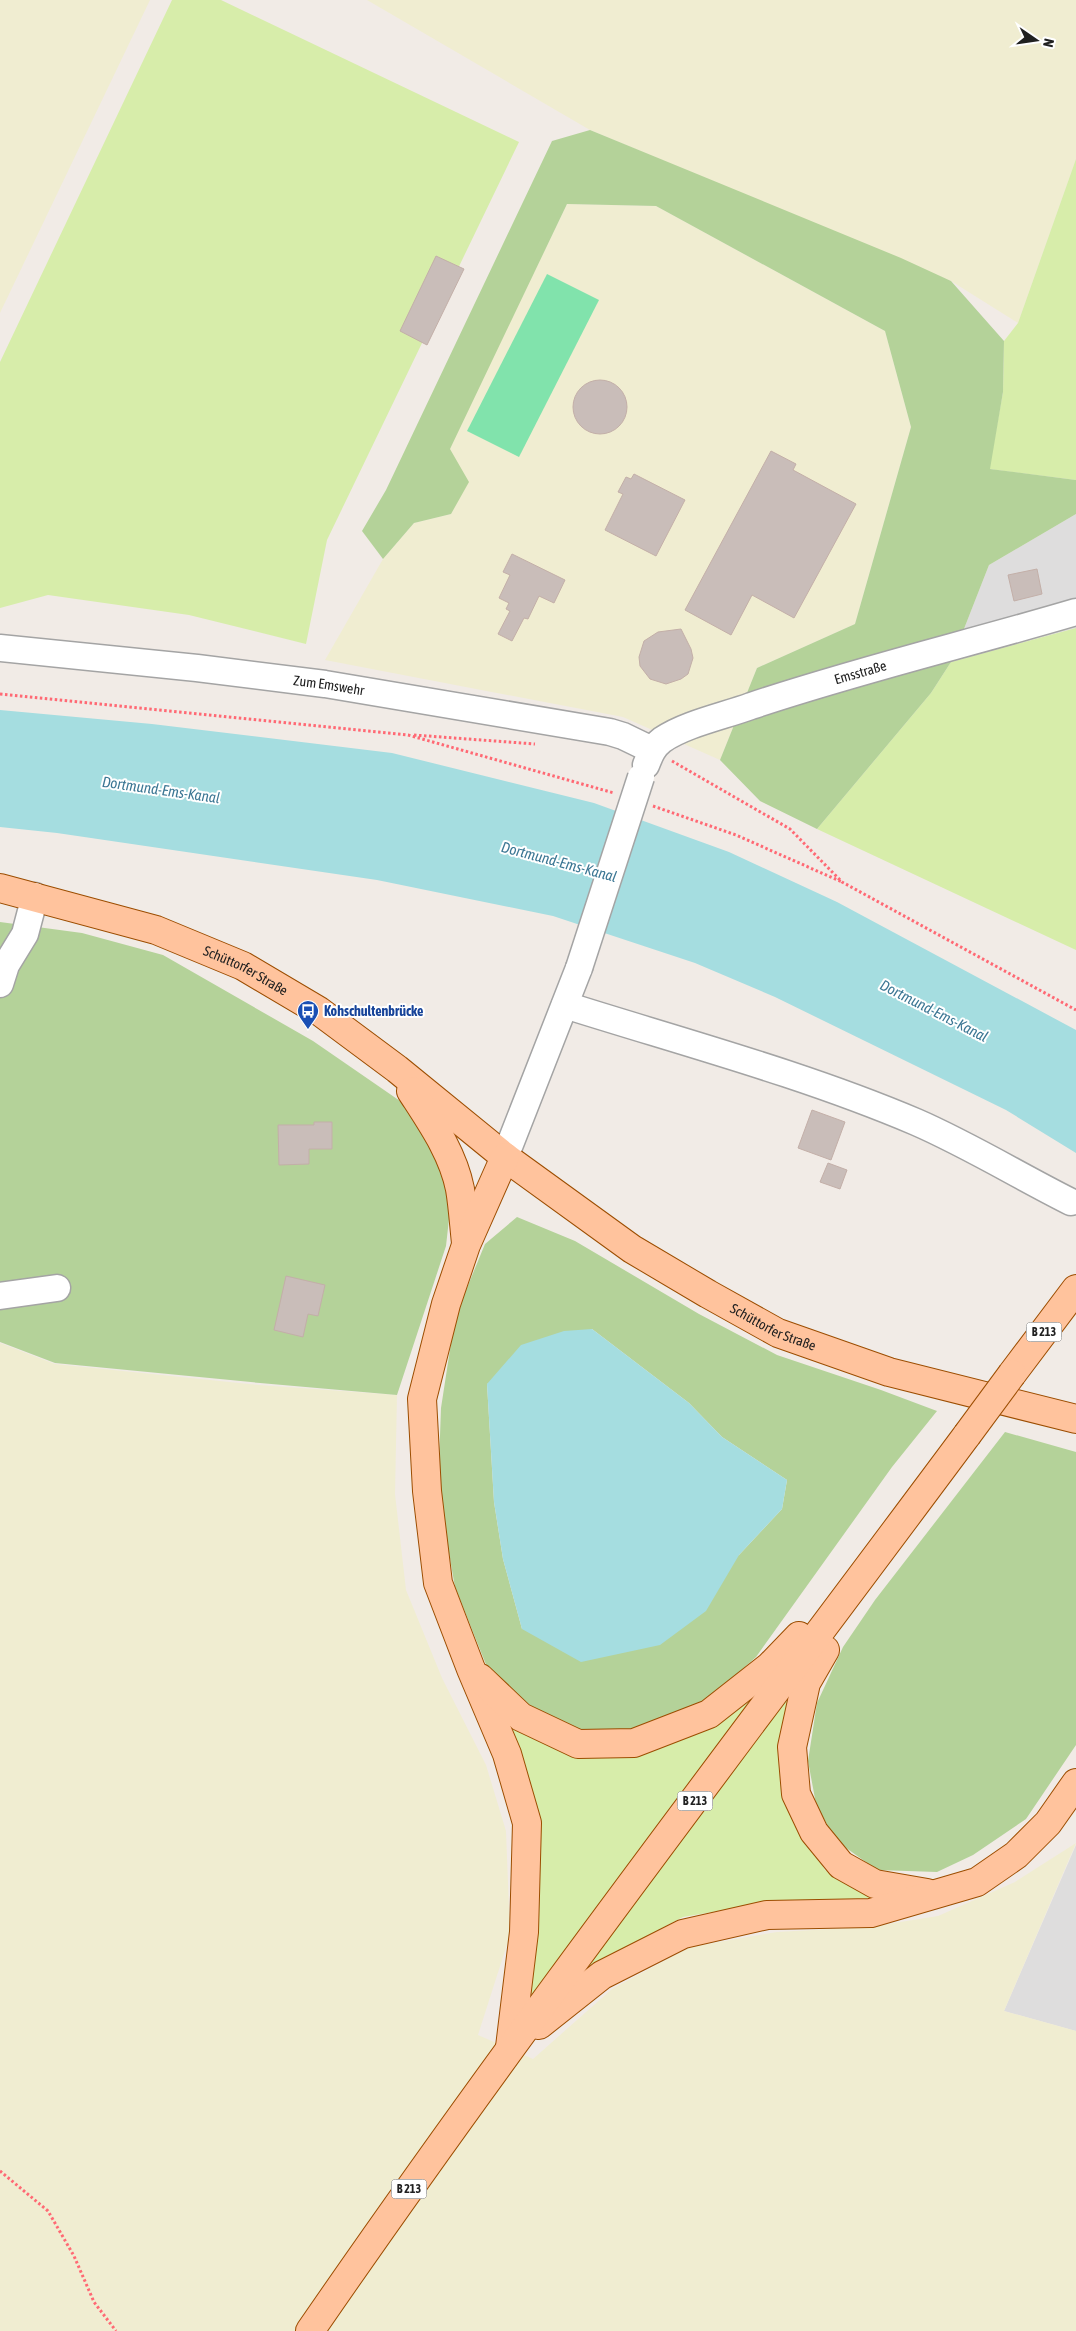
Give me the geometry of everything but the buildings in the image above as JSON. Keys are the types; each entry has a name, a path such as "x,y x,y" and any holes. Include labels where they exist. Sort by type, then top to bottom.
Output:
{"main road":[{"name":"Schüttorfer Straße","path":"0,888 156,930 243,966 319,1011 397,1069 505,1157 632,1249 778,1333 889,1372 1076,1419"},
{"path":"397,1069 436,1130 450,1157 460,1188 466,1244"},
{"path":"505,1157 466,1244 446,1304 422,1399 427,1490 438,1583 471,1669 507,1754 527,1823 524,1932 510,2049"},
{"name":"B 213","path":"310,2331 392,2212 510,2049 1076,1289"},
{"path":"471,1669 520,1717 578,1744 634,1743 709,1714 770,1666 880,1553"},
{"path":"880,1553 806,1683 792,1747 796,1794 814,1832 841,1864 875,1884 931,1894"},
{"path":"510,2049 602,1975 683,1934 767,1915 871,1913 977,1882 1016,1855 1048,1823 1076,1783"}],"street":[{"name":"Emsstraße","path":"652,750 662,740 687,728 828,680 940,652 1076,612"},
{"name":"Zum Emswehr","path":"0,648 187,667 325,684 610,732 628,738 652,750"},
{"path":"505,1157 579,968 641,777 652,750"},
{"path":"0,984 6,965 25,934 35,896"},
{"path":"565,1005 864,1101 918,1123 966,1146 1070,1202"},
{"path":"0,1296 57,1288"}],"path":[{"path":"0,694 408,735 621,795"},
{"path":"652,750 790,830 842,882"},
{"path":"646,803 736,835 842,882 1076,1010"},
{"path":"0,2171 48,2211 74,2256 94,2302 116,2331"}],"shaded area":[{"path":"0,0 150,0 0,313"},
{"path":"367,0 1076,0 1076,159 1018,323 951,281 590,130"},
{"path":"567,204 656,206 885,331 911,427 855,624 757,668 720,760 623,717 325,660 383,559 414,523 451,514 449,449"},
{"path":"1076,514 1076,628 951,662 989,565"},
{"path":"0,1343 55,1364 259,1385 397,1395 395,1494 406,1590 442,1678 486,1765 506,1831 510,1935 478,2035 533,2059 612,1989 690,1947 777,1932 869,1927 938,1916 1015,1882 1076,1843 1004,2011 1076,2031 1076,2331 0,2331"},
{"path":"1076,1845 1076,2031 1004,2011"}],"green space":[{"path":"172,0 221,0 519,142 327,540 306,644 189,615 48,595 0,608 0,362"},
{"path":"590,130 901,258 951,281 1004,341 1003,392 990,469 1076,480 1076,514 989,565 951,662 931,693 817,829 760,801 720,760 757,668 855,624 911,427 885,331 656,206 567,204 450,449 469,482 451,514 414,523 383,559 362,531 386,490 552,141"},
{"path":"1076,159 1076,480 989,469 1003,392 1004,341 1018,323"},
{"path":"547,274 599,300 519,457 467,431"},
{"path":"1076,628 1076,950 817,829 931,693 951,662"},
{"path":"0,922 82,933 163,955 313,1041 416,1112 430,1135 450,1195 449,1219 446,1246 397,1395 55,1363 0,1342"},
{"path":"517,1217 575,1241 699,1314 777,1355 937,1411 892,1467 756,1657 708,1700 636,1731 583,1733 534,1714 487,1667 455,1587 438,1491 441,1408 455,1317 485,1244","holes":["592,1329 689,1403 722,1437 787,1480 782,1509 739,1555 522,1629 503,1559 494,1502 487,1384"]},
{"path":"1005,1432 1076,1452 1076,1745 1026,1819 973,1855 937,1872 877,1870 835,1840 816,1804 808,1761 817,1703 843,1647 875,1600"},
{"path":"879,1554 511,2047 527,1823 472,1670 578,1745 771,1666"},
{"path":"793,1686 781,1751 782,1796 825,1870 852,1887 883,1898 777,1901 683,1917 622,1949 579,1979"}],"water":[{"name":"Dortmund-Ems-Kanal","path":"0,710 152,724 392,753 594,803 729,852 837,902 1076,1030 1076,1153 1006,1110 775,997 695,963 553,916 377,880 57,833 0,827"},
{"path":"592,1329 689,1403 722,1437 787,1480 782,1509 739,1555 706,1611 660,1645 581,1662 522,1629 503,1559 494,1502 487,1384 521,1345 564,1331"}],"place":[{"name":"Kohschultenbrücke","path":"308,1030"}]}
